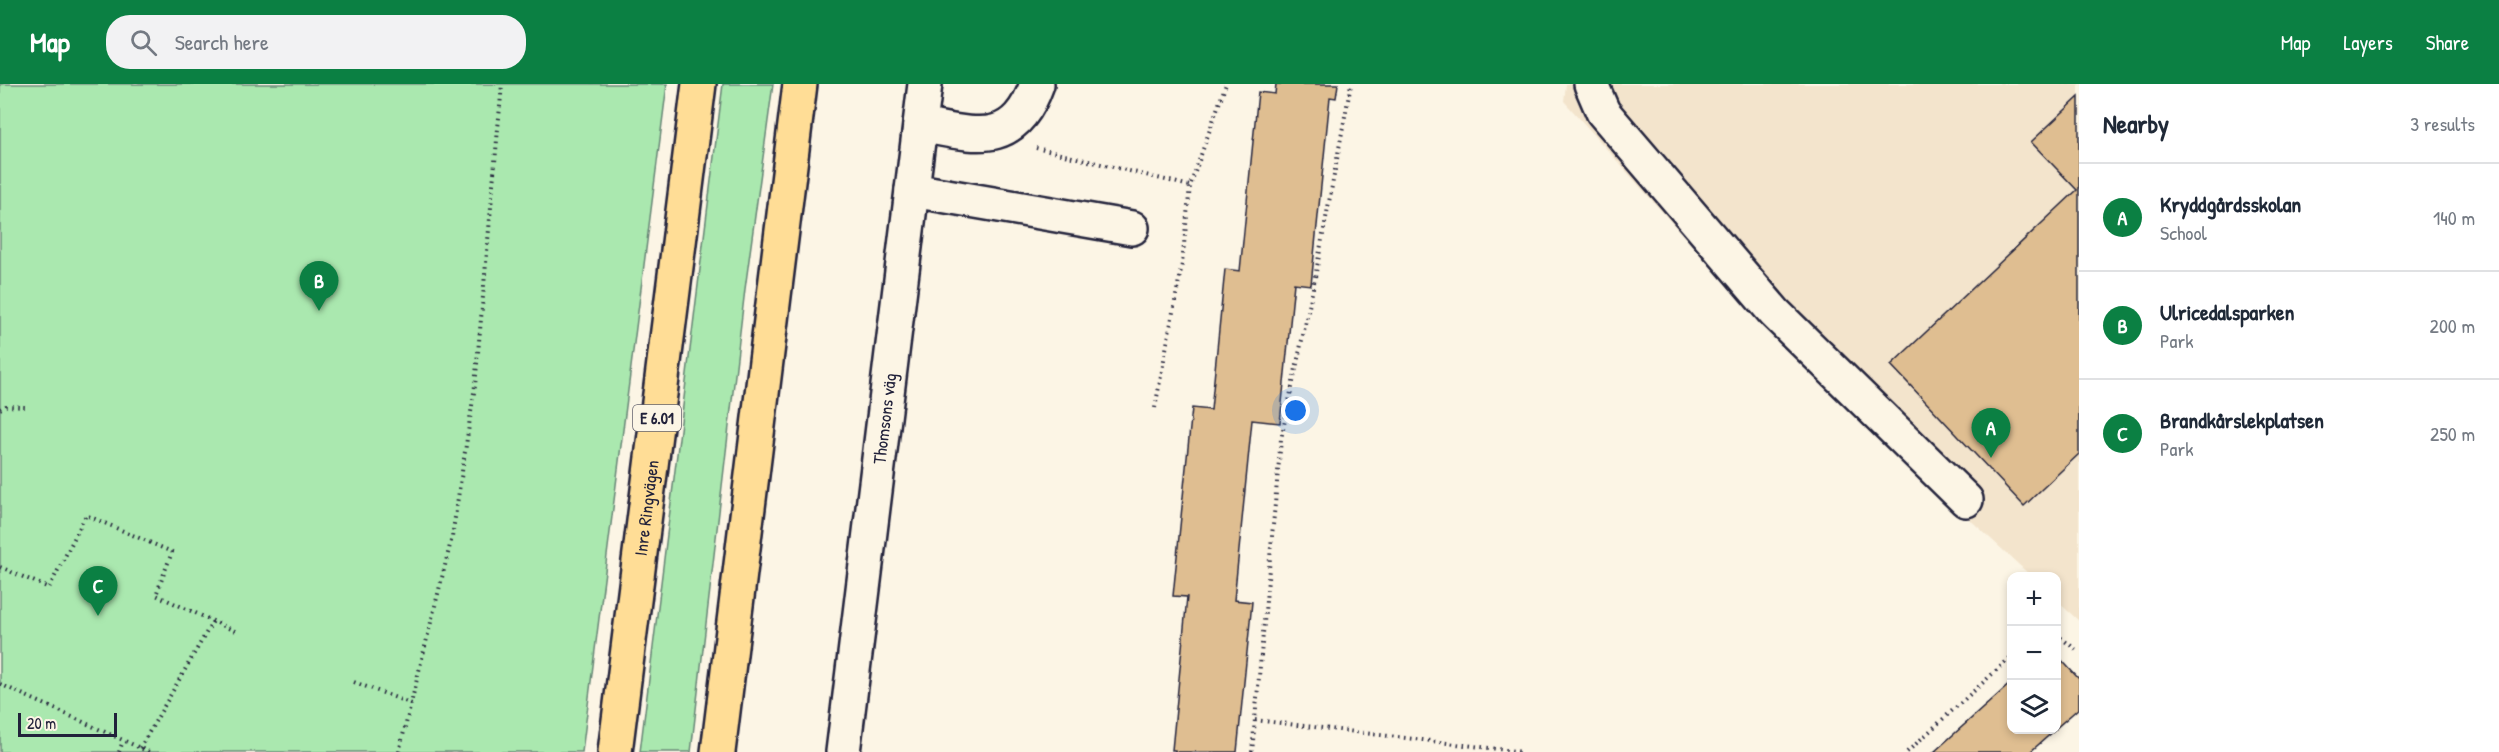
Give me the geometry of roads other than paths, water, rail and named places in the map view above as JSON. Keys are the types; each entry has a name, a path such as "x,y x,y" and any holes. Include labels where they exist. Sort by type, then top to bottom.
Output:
{"highway":[{"name":"Inre Ringvägen","path":"615,752 699,84"},
{"path":"718,752 800,84"}],"street":[{"name":"Thomsons väg","path":"843,752 925,84"},
{"path":"920,125 969,134 996,133 1015,123 1029,105 1037,84"},
{"path":"1591,84 1603,112 1775,313 1966,500"},
{"path":"912,190 1132,228"}],"place":[{"name":"Ulricedalsparken","path":"319,311"},
{"name":"Kryddgårdsskolan","path":"1991,458"},
{"name":"Brandkårslekplatsen","path":"98,616"}]}
